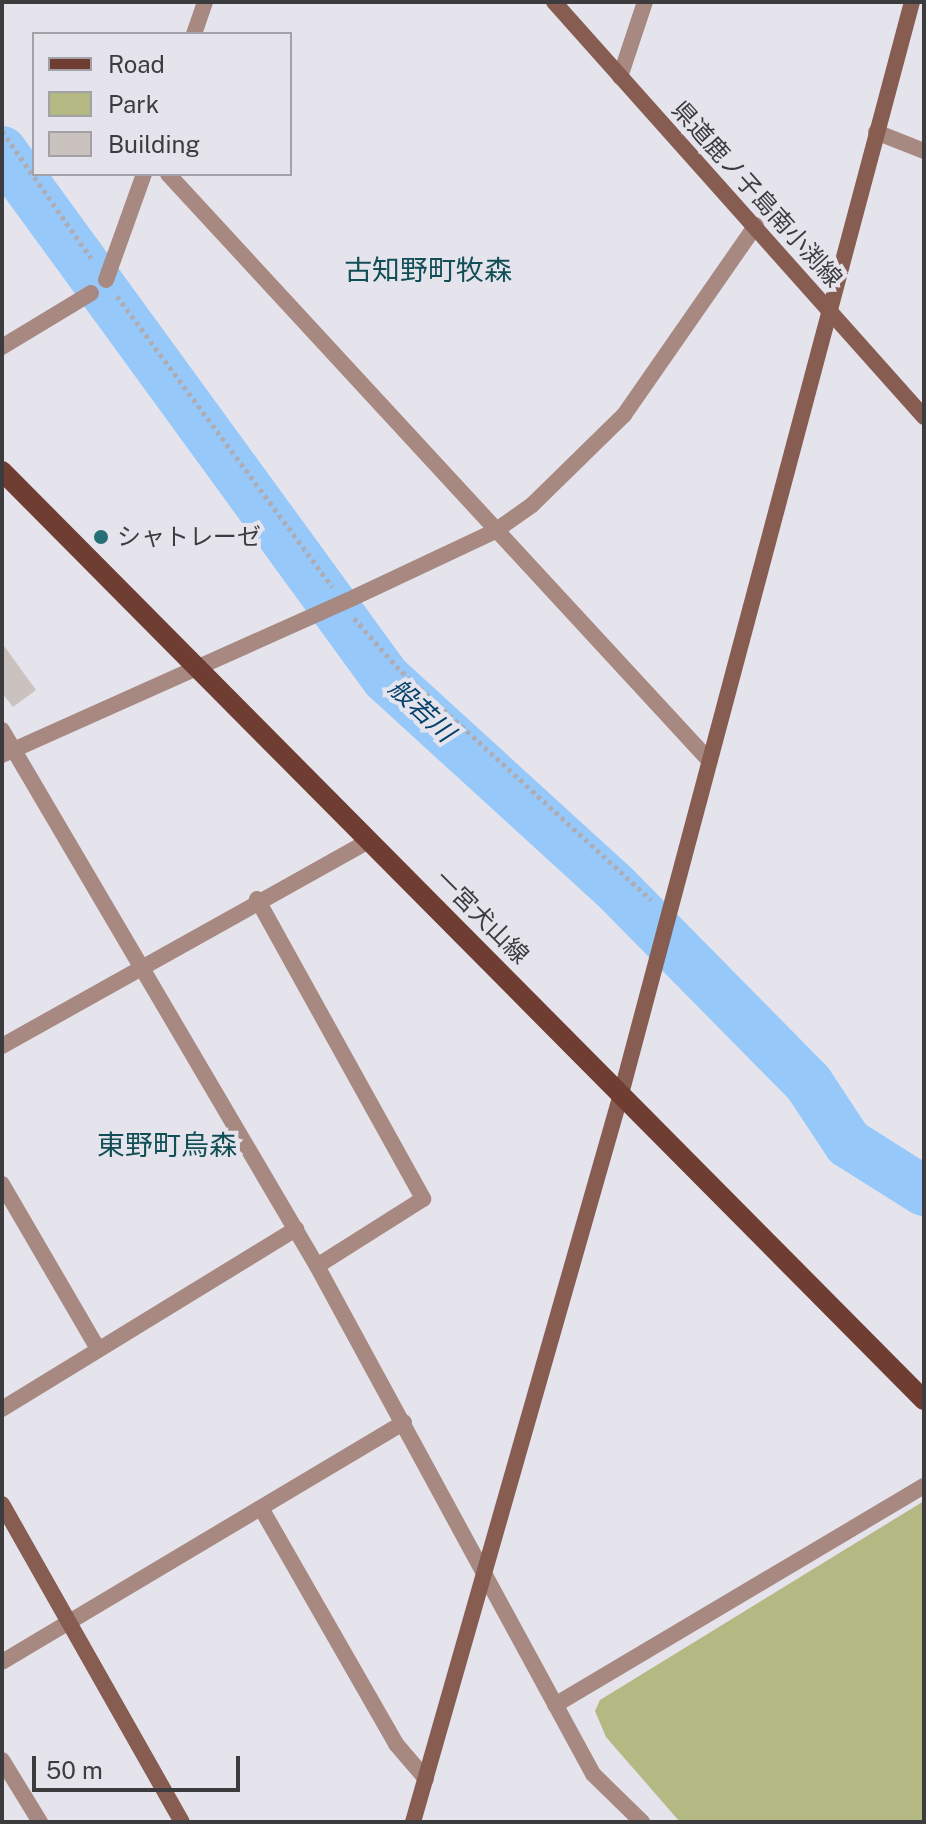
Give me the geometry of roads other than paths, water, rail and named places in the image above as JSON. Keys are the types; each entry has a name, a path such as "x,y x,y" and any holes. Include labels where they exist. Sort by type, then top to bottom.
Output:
{"main road":[{"name":"一宮犬山線","path":"2,471 924,1400"}],"street":[{"path":"195,32 205,2"},
{"name":"県道鹿ノ子島南小渕線","path":"554,2 924,417"},
{"path":"620,77 645,2"},
{"path":"413,1822 621,1094 706,757 912,2"},
{"path":"876,132 924,151"},
{"path":"106,280 143,176"},
{"path":"170,176 706,757"},
{"path":"8,752 198,669 495,531 532,505 624,415 756,225"},
{"path":"2,347 91,293"},
{"path":"2,730 8,752 142,966 317,1266 485,1568 593,1774 642,1822"},
{"path":"2,1046 257,899 369,841"},
{"path":"257,899 423,1199 317,1266"},
{"path":"2,1184 98,1349"},
{"path":"2,1409 296,1229"},
{"path":"2,1662 404,1422"},
{"path":"555,1705 924,1486"},
{"path":"2,1504 72,1621 182,1822"},
{"path":"261,1508 396,1744 426,1779"},
{"path":"2,1760 40,1822"}],"waterway":[{"name":"般若川","path":"2,151 386,678 615,887 809,1084 848,1143 924,1191"}],"place":[{"name":"シャトレーゼ","path":"101,537"}],"district":[{"name":"古知野町牧森","path":"428,270"},
{"name":"東野町烏森","path":"167,1145"}]}
